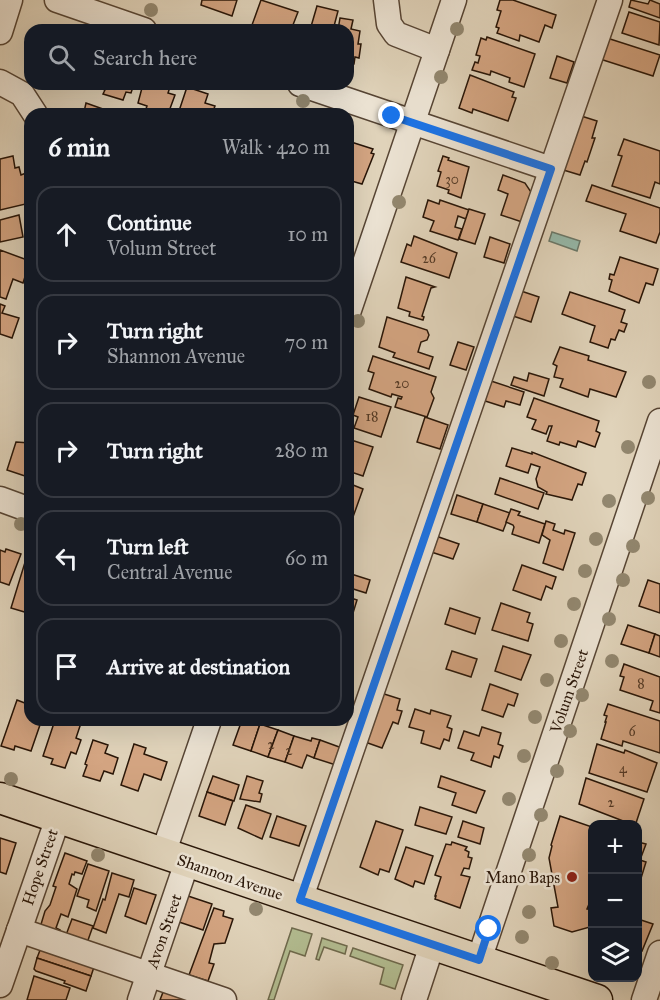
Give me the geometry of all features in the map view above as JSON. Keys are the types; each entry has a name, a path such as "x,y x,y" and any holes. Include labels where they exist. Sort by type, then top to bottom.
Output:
{"main road":[{"name":"Shannon Avenue","path":"0,798 597,1000"}],"street":[{"path":"0,32 10,0"},
{"path":"57,0 127,24"},
{"path":"386,0 389,24 396,34 437,50"},
{"path":"354,295 454,0"},
{"path":"300,900 543,167 610,0"},
{"path":"0,82 22,94 31,108"},
{"path":"317,90 543,167"},
{"name":"Volum Street","path":"479,960 660,421"},
{"path":"0,499 24,508"},
{"name":"Avon Street","path":"140,1000 149,974 208,726"},
{"name":"Hope Street","path":"0,985 58,818"},
{"path":"19,930 224,1000"},
{"path":"414,1000 432,945"},
{"path":"644,1000 660,953"}],"shaded area":[{"path":"552,232 580,241 577,251 549,241"},
{"path":"292,928 312,934 305,956 290,951 274,1000 268,1000"},
{"path":"322,938 347,946 345,954 324,947 319,960 316,959"},
{"path":"353,948 403,965 395,989 380,984 384,968 350,956"}],"building":[{"path":"202,0 237,0 232,16 201,5"},
{"path":"261,0 298,12 293,24 252,24"},
{"path":"500,0 513,0 556,15 552,28 545,25 539,42 520,35 519,41 497,33 499,28 496,27 501,11 497,10"},
{"path":"631,0 648,4 650,0 660,4 660,18 629,7"},
{"path":"317,6 338,11 335,24 312,24"},
{"path":"629,12 660,22 659,45 622,33"},
{"path":"340,18 353,20 352,24 339,24"},
{"path":"354,30 360,31 358,44 361,44 359,58 355,57 354,64"},
{"path":"487,37 535,54 524,87 509,82 510,78 491,71 490,75 472,70 480,56 476,55 481,38 486,40"},
{"path":"607,38 660,55 653,76 600,59"},
{"path":"557,56 574,62 567,83 550,78"},
{"path":"470,75 514,92 512,97 516,98 508,121 473,109 472,113 459,108"},
{"path":"105,90 132,90 131,93 126,92 123,100 103,94"},
{"path":"141,90 169,90 168,93 175,95 170,108 146,108 147,106 138,103"},
{"path":"186,90 208,94 205,103 215,106 214,108 180,108"},
{"path":"86,103 100,108 85,108"},
{"path":"578,115 597,121 592,138 595,138 580,175 560,169"},
{"path":"624,139 660,151 660,184 655,182 650,198 612,186 622,156 618,155"},
{"path":"354,143 373,149 371,153 374,154 362,184 354,182"},
{"path":"13,156 15,168 19,167 21,175 24,174 24,204 0,210 0,159"},
{"path":"443,156 469,167 461,198 437,186 441,172 438,171"},
{"path":"503,175 525,183 531,192 522,222 501,215 508,194 498,190"},
{"path":"592,185 660,208 660,232 656,243 620,231 626,214 586,201"},
{"path":"428,200 439,204 440,200 469,210 466,219 458,216 455,227 462,229 458,240 430,231 434,221 423,217"},
{"path":"469,209 485,214 475,244 459,239"},
{"path":"19,215 23,237 0,242 0,220"},
{"path":"414,236 457,253 449,278 401,262 407,244 411,246"},
{"path":"490,237 510,244 504,263 484,257"},
{"path":"0,250 24,259 24,280 23,283 13,279 6,299 0,297"},
{"path":"620,257 658,269 653,285 646,283 639,303 609,291 612,280 609,279 610,274 614,275"},
{"path":"406,277 435,287 431,288 422,316 423,320 409,316 410,312 398,308"},
{"path":"521,291 539,297 531,322 513,316"},
{"path":"570,292 625,310 621,322 627,324 624,332 619,330 615,340 611,339 608,348 590,342 595,326 562,314"},
{"path":"0,304 5,306 2,313 19,318 12,338 0,334"},
{"path":"387,317 427,330 429,335 427,340 421,342 418,352 433,357 429,369 393,357 395,353 379,347"},
{"path":"458,342 474,347 466,370 450,365"},
{"path":"560,347 589,356 588,360 626,372 616,397 590,389 588,397 560,387 563,379 554,377 557,366 553,364"},
{"path":"373,356 436,377 431,392 434,398 427,417 395,407 398,398 402,397 392,394 391,397 369,389 374,373 368,371"},
{"path":"529,373 549,379 544,396 511,385 514,377 527,381"},
{"path":"488,380 524,392 520,405 506,401 504,407 482,400"},
{"path":"359,397 391,407 381,437 354,428 358,417 354,415"},
{"path":"534,398 599,421 596,431 600,433 595,447 578,441 576,447 547,441 552,426 549,426 546,434 532,429 536,420 527,417"},
{"path":"425,417 448,425 440,449 417,442"},
{"path":"354,441 373,447 363,476 354,473"},
{"path":"16,442 24,443 24,476 7,470"},
{"path":"512,448 532,454 532,452 586,473 582,485 578,484 572,500 546,494 547,492 538,487 536,479 540,467 531,464 528,473 506,466"},
{"path":"500,478 544,493 538,509 495,494"},
{"path":"354,485 363,489 354,514"},
{"path":"457,495 483,504 477,522 451,514"},
{"path":"483,504 510,513 503,531 477,522"},
{"path":"511,509 520,512 518,515 545,524 539,543 512,534 513,525 506,522"},
{"path":"546,521 555,524 553,530 564,534 565,530 575,533 563,570 543,563 550,540 542,535"},
{"path":"433,535 459,544 453,559 428,551"},
{"path":"6,549 21,554 9,585 0,582 0,550 5,552"},
{"path":"522,565 556,577 552,589 546,586 541,600 513,590"},
{"path":"24,566 24,612 11,608"},
{"path":"354,575 370,580 366,593 354,589"},
{"path":"648,580 660,584 660,613 639,606"},
{"path":"501,603 530,613 527,622 533,624 528,641 492,630"},
{"path":"450,608 480,618 475,634 445,624"},
{"path":"628,625 655,634 649,653 621,644"},
{"path":"655,634 660,636 660,657 649,653"},
{"path":"503,646 531,655 521,680 495,671"},
{"path":"452,651 477,659 471,677 446,669"},
{"path":"624,664 660,677 660,713 650,710 653,701 620,690 624,677 620,676"},
{"path":"490,684 518,694 514,706 508,704 503,717 482,710"},
{"path":"381,693 400,699 397,710 402,711 398,724 393,722 382,748 365,742"},
{"path":"17,700 24,703 24,726 40,726 31,751 15,746 14,750 1,746"},
{"path":"608,704 660,721 660,753 623,741 622,746 601,739"},
{"path":"415,709 430,714 431,710 451,716 447,727 452,729 449,741 444,739 440,749 421,743 424,731 409,727"},
{"path":"53,726 80,726 76,738 81,740 76,754 71,752 65,768 51,764 53,759 43,756"},
{"path":"240,726 259,726 251,751 233,745"},
{"path":"259,726 278,730 268,757 251,751"},
{"path":"482,727 501,733 498,744 503,746 499,758 494,756 491,767 471,760 474,753 458,748 464,731 479,736"},
{"path":"278,730 294,736 285,762 268,757"},
{"path":"294,736 311,741 312,738 320,740 314,758 307,755 302,768 285,762"},
{"path":"93,740 108,745 105,753 118,758 113,774 104,771 100,781 83,776"},
{"path":"320,740 342,748 336,765 314,758"},
{"path":"134,744 146,748 144,754 167,762 161,780 144,774 138,791 121,785"},
{"path":"597,744 624,753 625,750 657,763 647,792 589,773"},
{"path":"213,776 239,785 234,801 207,792"},
{"path":"247,776 263,781 259,793 262,794 260,802 240,799"},
{"path":"441,776 485,791 476,813 452,805 456,793 438,787"},
{"path":"586,778 644,799 637,820 621,820 579,804"},
{"path":"207,792 233,801 225,825 199,816"},
{"path":"246,805 271,814 262,839 238,828"},
{"path":"420,807 452,817 446,834 415,825"},
{"path":"277,816 306,826 299,846 270,837"},
{"name":"Mano Baps","path":"560,816 588,826 588,928 572,932 554,926 551,908 558,907 549,858"},
{"path":"376,821 403,830 389,872 380,869 378,875 360,867"},
{"path":"463,821 484,828 480,844 458,837"},
{"path":"0,838 16,843 6,874 0,872"},
{"path":"452,842 467,847 465,850 469,852 468,857 472,858 469,869 464,868 461,875 470,877 460,908 435,899 441,877 435,875 446,844 451,845"},
{"path":"642,843 646,844 642,855"},
{"path":"406,847 433,856 424,884 415,881 413,887 395,879"},
{"path":"65,853 87,861 82,874 75,872 74,875 72,874 69,884 77,889 68,917 61,914 56,928 60,930 58,937 39,931 56,887 53,886"},
{"path":"642,861 646,862 642,875"},
{"path":"88,864 109,871 96,911 87,907 89,900 77,896"},
{"path":"112,873 134,880 129,897 119,894 106,933 93,928 103,899 105,900"},
{"path":"134,888 156,895 146,924 125,916"},
{"path":"188,896 212,904 203,930 179,922"},
{"path":"214,908 224,911 223,916 233,919 225,943 214,944 209,963 214,964 208,981 189,975"},
{"path":"72,919 93,926 87,943 66,935"},
{"path":"642,920 653,924 642,951"},
{"path":"42,945 96,961 91,976 37,958"},
{"path":"37,958 91,976 86,991 36,971 34,969"},
{"path":"34,976 70,988 66,1000 27,1000"},
{"path":"165,987 202,1000 160,1000"}],"place":[{"name":"Mano Baps","path":"572,877"}],"route":[{"path":"392,116 551,169 300,900 479,960 489,929"}]}
